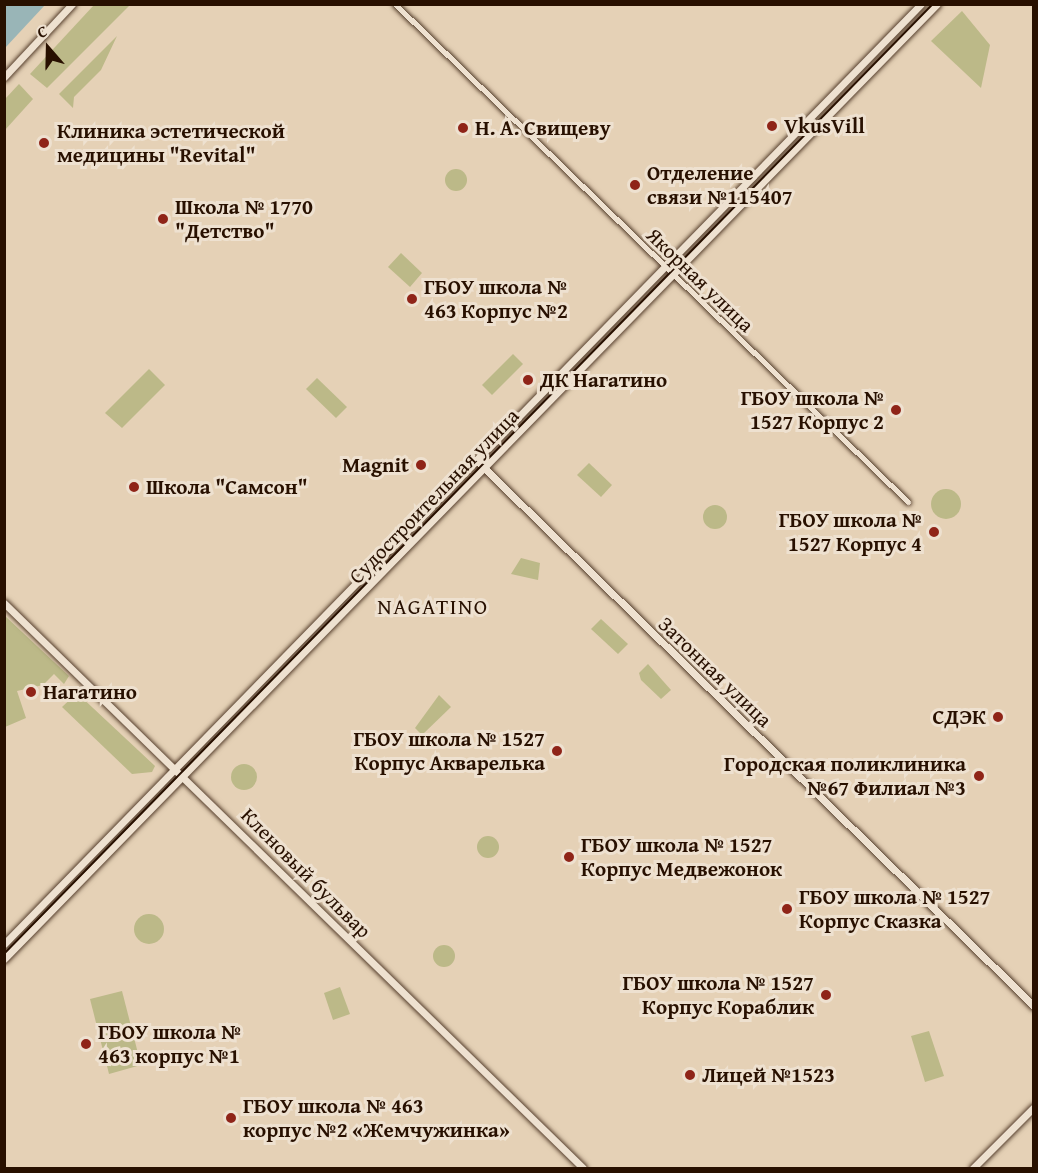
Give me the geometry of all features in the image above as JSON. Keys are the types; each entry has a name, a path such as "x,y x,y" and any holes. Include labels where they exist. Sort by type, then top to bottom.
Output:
{"street":[{"path":"4,76 72,4"},
{"name":"Якорная улица","path":"395,4 671,277 908,502"},
{"name":"Судостроительная улица","path":"4,944 921,4"},
{"name":"Судостроительная улица","path":"4,959 937,4"},
{"name":"Затонная улица","path":"477,461 1034,1006"},
{"name":"Кленовый бульвар","path":"4,603 184,776 583,1168"},
{"path":"973,1168 1034,1107"}],"shaded area":[{"path":"94,5 130,5 47,88 30,74"},
{"path":"962,11 990,45 981,88 931,41"},
{"path":"117,36 101,70 74,97 73,108 59,94"},
{"path":"19,84 33,99 5,130 5,99"},
{"path":"456,169 464,172 467,180 464,188 456,191 448,188 445,180 448,172"},
{"path":"401,253 422,273 410,287 388,267"},
{"path":"513,354 523,364 492,395 482,385"},
{"path":"149,369 165,385 122,428 105,413"},
{"path":"317,378 347,407 336,418 306,389"},
{"path":"589,463 612,485 601,497 577,475"},
{"path":"946,489 957,493 961,504 957,515 946,519 935,515 931,504 935,493"},
{"path":"715,505 723,509 727,517 723,525 715,529 707,525 703,517 707,509"},
{"path":"521,558 540,563 538,580 511,574"},
{"path":"5,616 69,676 64,684 54,674 43,685 17,691 26,718 5,727"},
{"path":"601,619 628,644 618,654 591,629"},
{"path":"648,664 671,690 661,699 641,680 639,673"},
{"path":"77,693 155,766 152,772 132,774 62,707"},
{"path":"439,695 451,707 422,735 415,728"},
{"path":"244,764 253,768 257,777 253,786 244,790 235,786 231,777 235,768"},
{"path":"488,836 496,839 499,847 496,855 488,858 480,855 477,847 480,839"},
{"path":"149,914 155,915 163,923 163,935 155,943 149,944 143,943 135,935 134,929 135,923 143,915"},
{"path":"444,945 452,948 455,956 452,964 444,967 436,964 433,956 436,948"},
{"path":"340,987 350,1014 333,1020 324,993"},
{"path":"122,991 141,1065 109,1074 90,999"},
{"path":"929,1031 944,1076 925,1082 911,1036"}],"water":[{"path":"4,5 45,5 5,48"}],"tram line":[{"path":"4,954 933,4"}],"place":[{"name":"VkusVill","path":"772,126"},
{"name":"Н. А. Свищеву","path":"463,128"},
{"name":"Клиника эстетической медицины \"Revital\"","path":"44,143"},
{"name":"Отделение связи №115407","path":"635,185"},
{"name":"Школа № 1770 \"Детство\"","path":"163,219"},
{"name":"ГБОУ школа № 463 Корпус №2","path":"412,299"},
{"name":"ДК Нагатино","path":"528,380"},
{"name":"ГБОУ школа № 1527 Корпус 2","path":"896,410"},
{"name":"Magnit","path":"421,465"},
{"name":"Школа \"Самсон\"","path":"134,487"},
{"name":"ГБОУ школа № 1527 Корпус 4","path":"934,532"},
{"name":"Нагатино","path":"31,692"},
{"name":"СДЭК","path":"998,717"},
{"name":"ГБОУ школа № 1527 Корпус Акварелька","path":"557,751"},
{"name":"Городская поликлиника №67 Филиал №3","path":"979,776"},
{"name":"ГБОУ школа № 1527 Корпус Медвежонок","path":"569,857"},
{"name":"ГБОУ школа № 1527 Корпус Сказка","path":"787,909"},
{"name":"ГБОУ школа № 1527 Корпус Кораблик","path":"826,995"},
{"name":"ГБОУ школа № 463 корпус №1","path":"86,1044"},
{"name":"Лицей №1523","path":"690,1075"},
{"name":"ГБОУ школа № 463 корпус №2 «Жемчужинка»","path":"231,1118"}],"district":[{"name":"NAGATINO","path":"433,607"}]}
